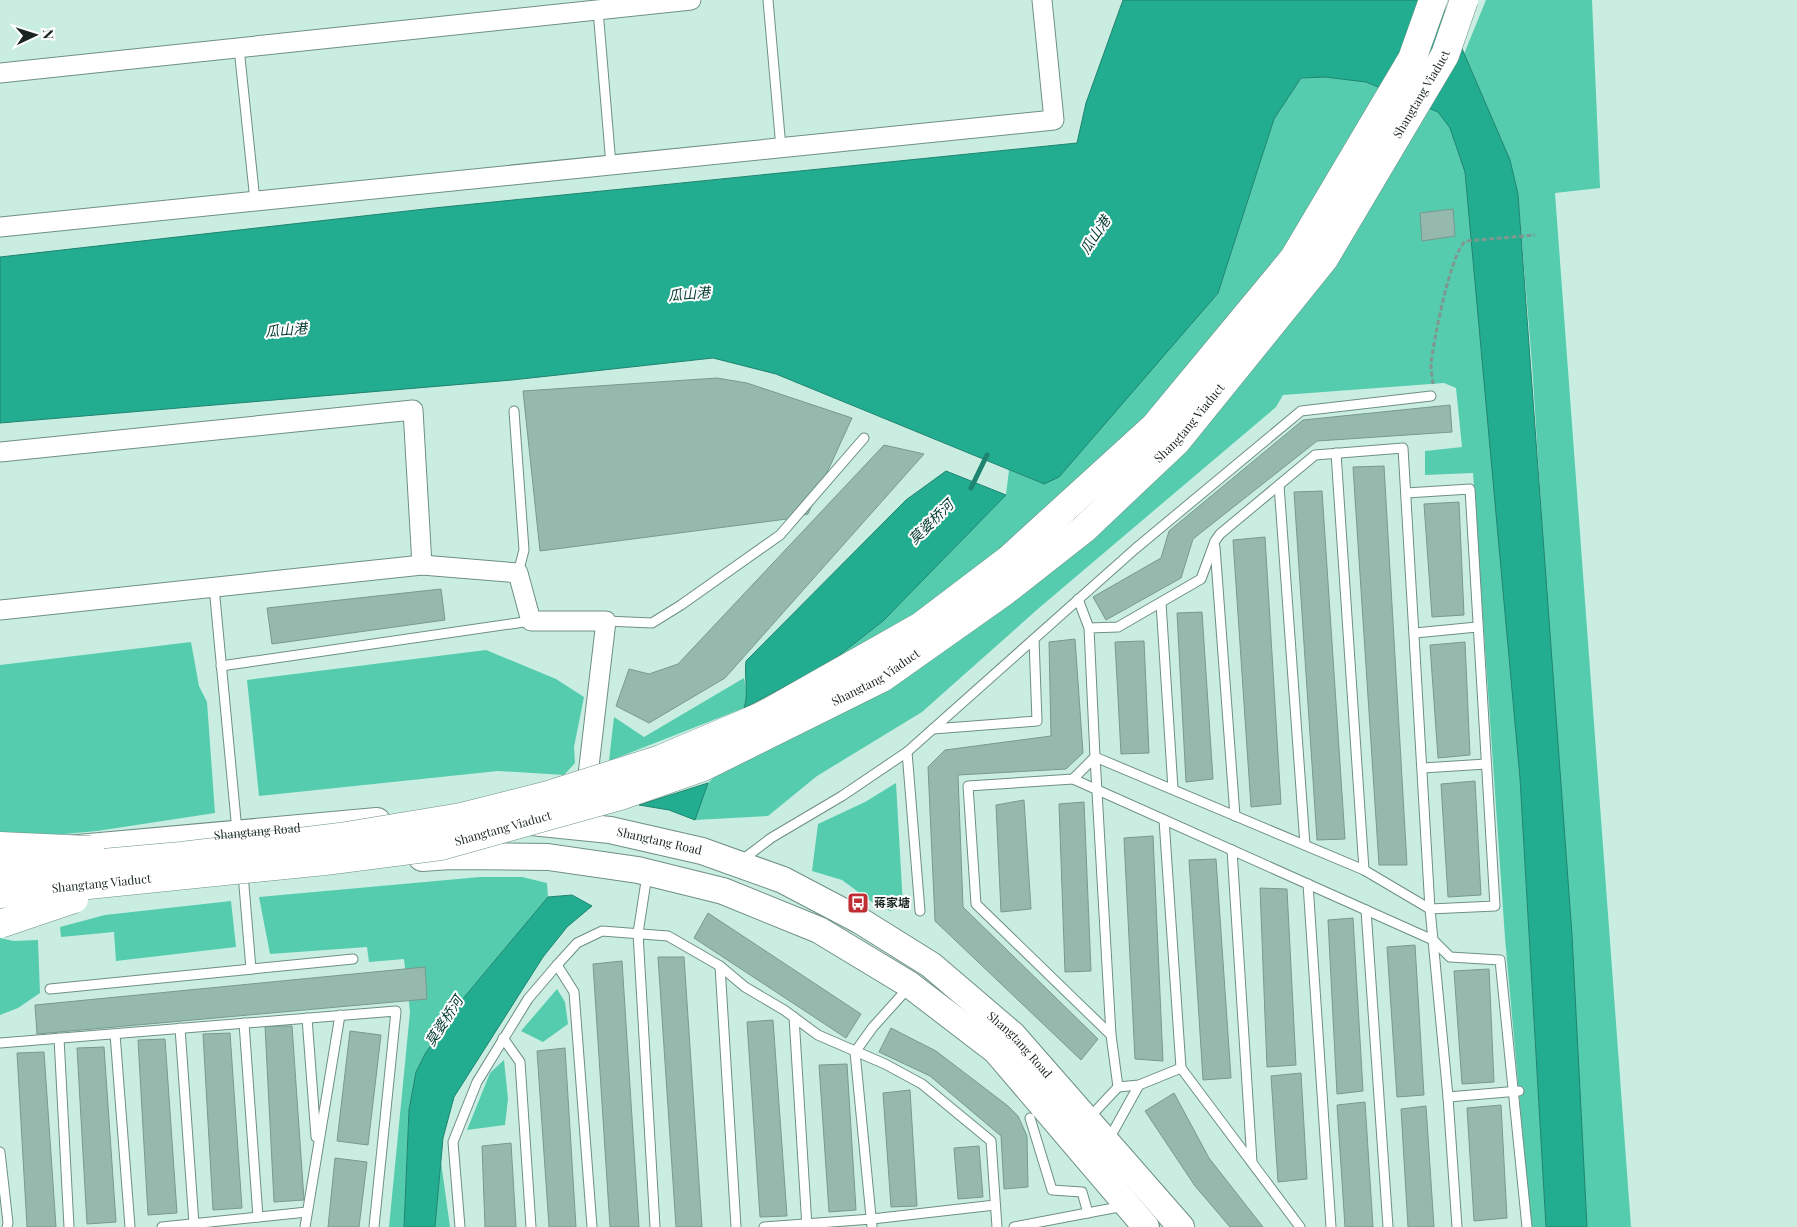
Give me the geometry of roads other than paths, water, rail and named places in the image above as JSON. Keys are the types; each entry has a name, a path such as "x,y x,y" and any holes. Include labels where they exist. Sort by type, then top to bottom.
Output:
{"highway":[{"name":"Shangtang Viaduct","path":"0,872 181,856 340,837 461,817 548,795 661,759 762,716 921,626 1008,560 1155,426 1294,258 1412,59 1433,0"},
{"name":"Shangtang Viaduct","path":"0,895 325,861 441,846 620,796 703,767 882,678 1005,591 1084,529 1178,441 1324,259 1445,55 1464,0"},
{"path":"0,846 181,856"},
{"path":"0,924 43,908 154,878"}],"main road":[{"name":"Shangtang Road","path":"0,855 362,821 501,819 610,830 693,849 783,880 859,920 931,965 1013,1035 1106,1143 1182,1227"},
{"name":"Shangtang Road","path":"0,895 450,856 548,857 647,872 724,891 820,930 910,985 996,1051 1146,1227"}],"street":[{"path":"0,73 691,0"},
{"path":"0,227 1054,120 1042,0"},
{"path":"0,452 413,410 422,565"},
{"path":"0,610 422,565 518,573 531,622 606,621 582,827"}],"lane":[{"path":"768,0 781,148"},
{"path":"598,10 611,165"},
{"path":"239,48 255,201"},
{"path":"737,864 771,838 842,796 907,752 1078,599 1301,411 1431,396"},
{"path":"514,411 524,550 518,573"},
{"path":"606,621 652,623 681,605 780,534 864,438"},
{"path":"1089,628 1118,628 1201,579 1214,541 1220,534 1315,455 1404,448 1430,909 1448,1097 1457,1227"},
{"path":"1336,453 1364,870"},
{"path":"1278,485 1305,845"},
{"path":"1095,757 1364,870 1430,909 1495,906 1470,489 1406,493"},
{"path":"1214,541 1235,816"},
{"path":"214,587 237,833"},
{"path":"1078,599 1089,628 1111,1035 1118,1087"},
{"path":"1161,603 1173,789"},
{"path":"221,666 531,622"},
{"path":"1415,633 1477,627"},
{"path":"933,729 1037,721 1034,639"},
{"path":"907,752 920,911"},
{"path":"1073,779 1095,757"},
{"path":"1423,768 1486,764"},
{"path":"1111,1035 976,904 968,786 1073,779 1433,940 1450,957 1500,960 1527,1227"},
{"path":"1164,820 1181,1068 1300,1227"},
{"path":"1232,850 1252,1163"},
{"path":"647,872 638,933 655,1227"},
{"path":"243,874 251,969"},
{"path":"1308,884 1331,1227"},
{"path":"1366,910 1388,1227"},
{"path":"460,1227 453,1142 477,1082 528,999 577,942 602,931 668,936 720,966 745,986 794,1017 818,1035 885,1064 922,1084 991,1141 997,1227"},
{"path":"50,989 353,959"},
{"path":"557,965 574,992 592,1227"},
{"path":"720,966 736,1227"},
{"path":"872,1223 855,1052 873,1027 910,985"},
{"path":"0,1043 396,1011 374,1227"},
{"path":"305,1227 340,1015"},
{"path":"794,1017 807,1225"},
{"path":"307,1018 317,1153"},
{"path":"244,1023 258,1217"},
{"path":"180,1028 194,1224"},
{"path":"115,1034 130,1227"},
{"path":"59,1038 69,1227"},
{"path":"503,1038 520,1062 531,1227"},
{"path":"1088,1120 1118,1087 1139,1085 1181,1068"},
{"path":"1106,1143 1139,1085"},
{"path":"1448,1097 1519,1091"},
{"path":"1030,1118 1052,1190 1082,1192 1088,1213"},
{"path":"0,1152 7,1227"},
{"path":"764,1227 872,1223 995,1205"},
{"path":"1014,1227 1127,1205"},
{"path":"162,1227 244,1223 258,1217 307,1212"}],"water":[{"name":"瓜山港","path":"1123,0 1441,0 1510,160 1518,194 1572,935 1587,1227 1546,1227 1520,778 1465,172 1450,128 1438,112 1366,82 1325,77 1301,78 1274,119 1218,293 1059,477 1044,484 776,374 713,358 512,380 0,423 0,257 434,208 1077,143 1086,103"},
{"path":"946,471 1006,495 883,621 828,664 744,708 746,697 746,661 906,500"},
{"path":"708,783 695,820 669,810 639,805"},
{"path":"572,895 592,906 567,927 543,957 454,1097 443,1138 435,1227 404,1227 409,1110 416,1072 425,1054 461,1001 548,897"}],"waterway":[{"name":"莫婆桥河","path":"971,488 987,455"}],"place":[{"name":"蒋家塘","path":"858,903"}]}
